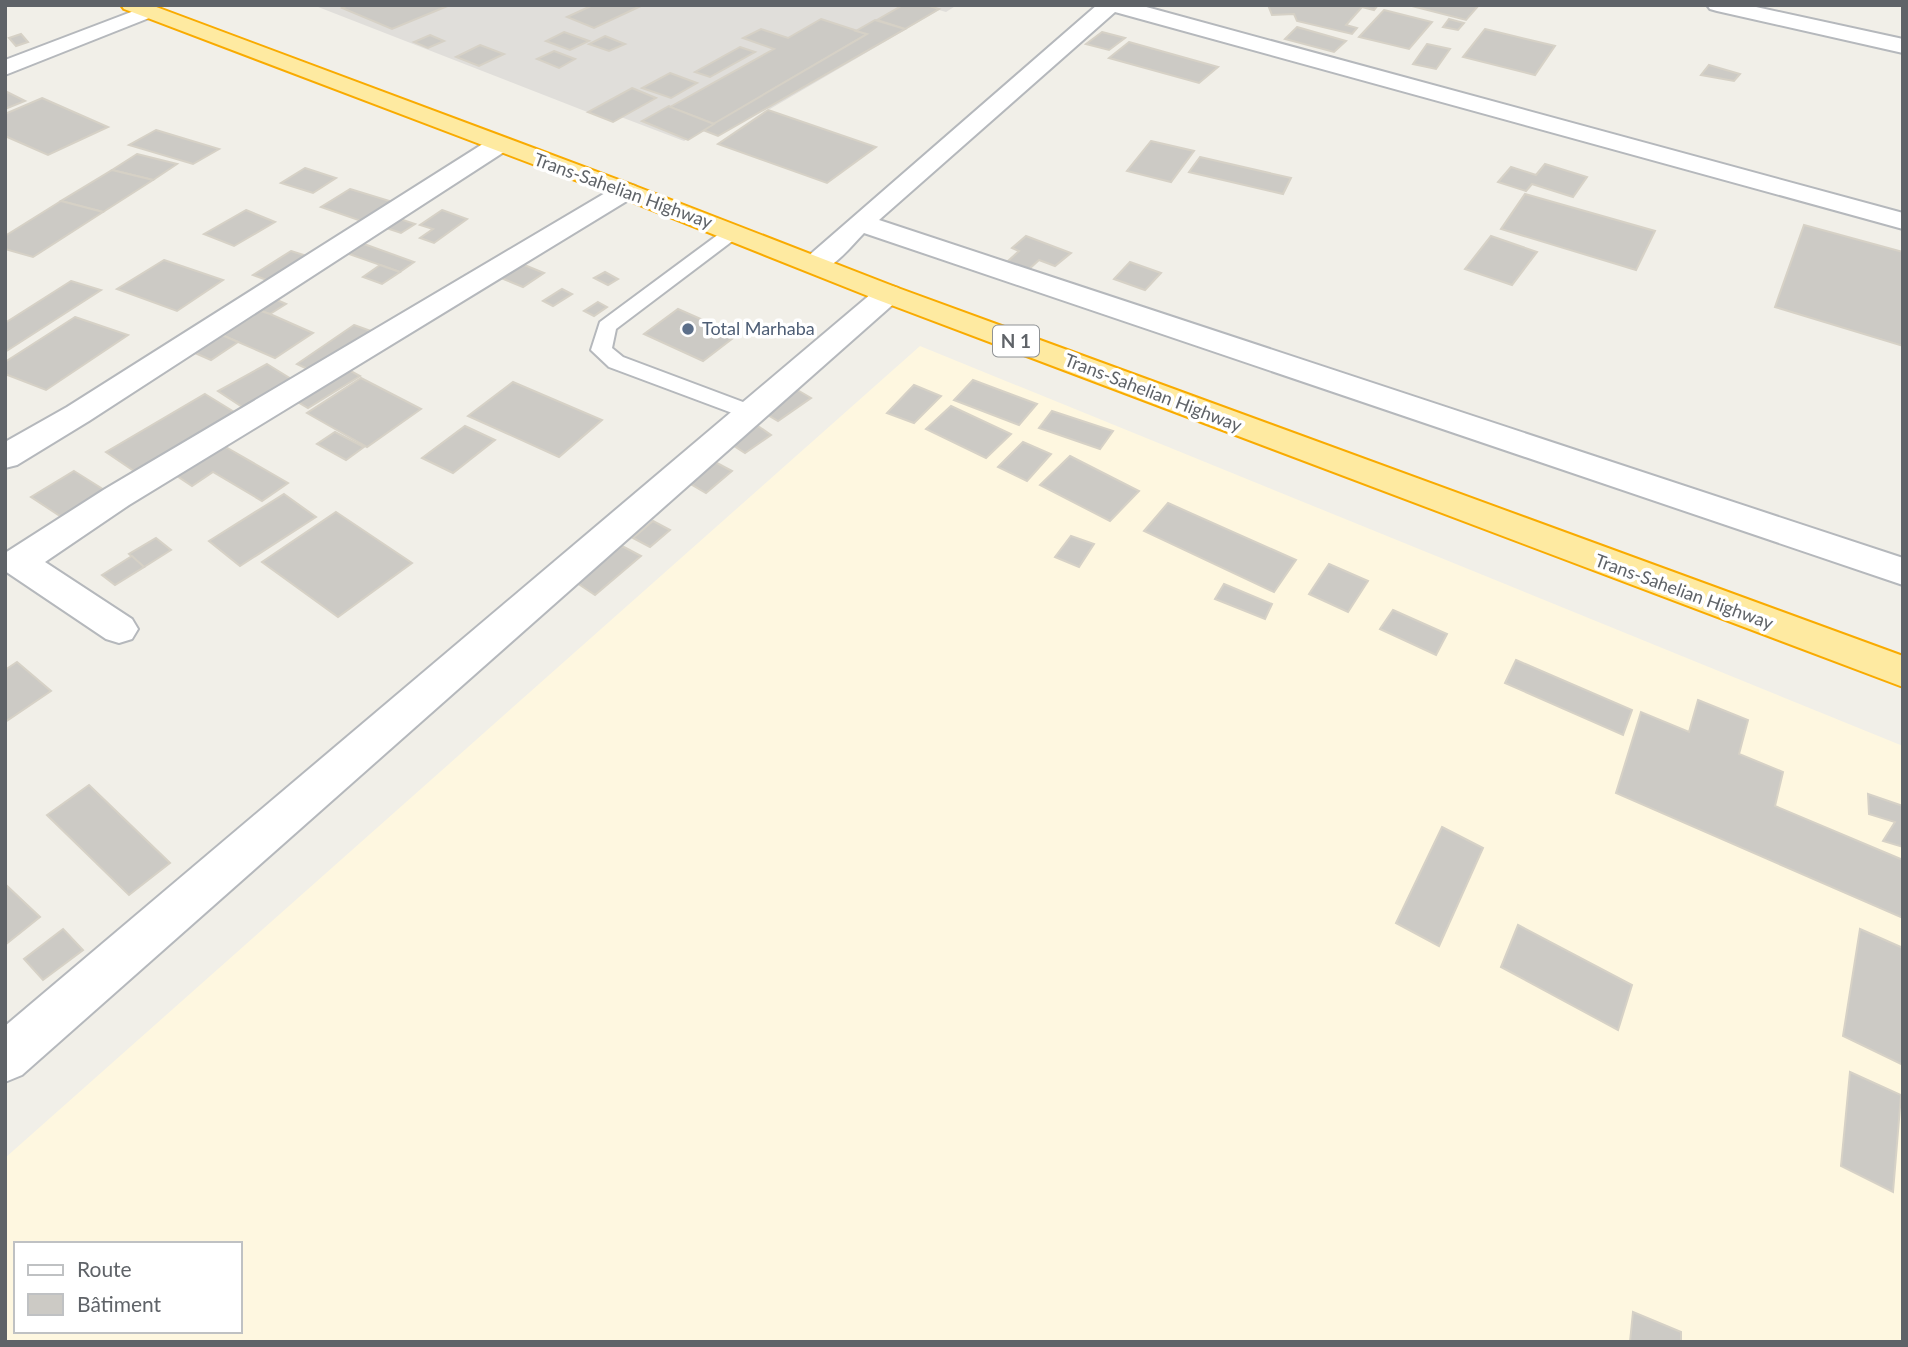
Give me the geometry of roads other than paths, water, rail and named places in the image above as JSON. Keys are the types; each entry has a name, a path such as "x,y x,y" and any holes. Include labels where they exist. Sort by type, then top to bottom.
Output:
{"highway":[{"name":"Trans-Sahelian Highway","path":"139,8 626,191 888,294 1903,672"}],"street":[{"path":"816,264 1112,5 1903,221"},
{"path":"1717,5 1903,46"},
{"path":"5,68 139,8"},
{"path":"5,457 78,414 498,145"},
{"path":"119,629 18,562 117,497 626,191"},
{"path":"860,223 1903,572"},
{"path":"5,1058 888,294"}],"lane":[{"path":"733,232 607,326 601,350 616,362 751,412"}],"place":[{"name":"Total Marhaba","path":"688,329"}]}
